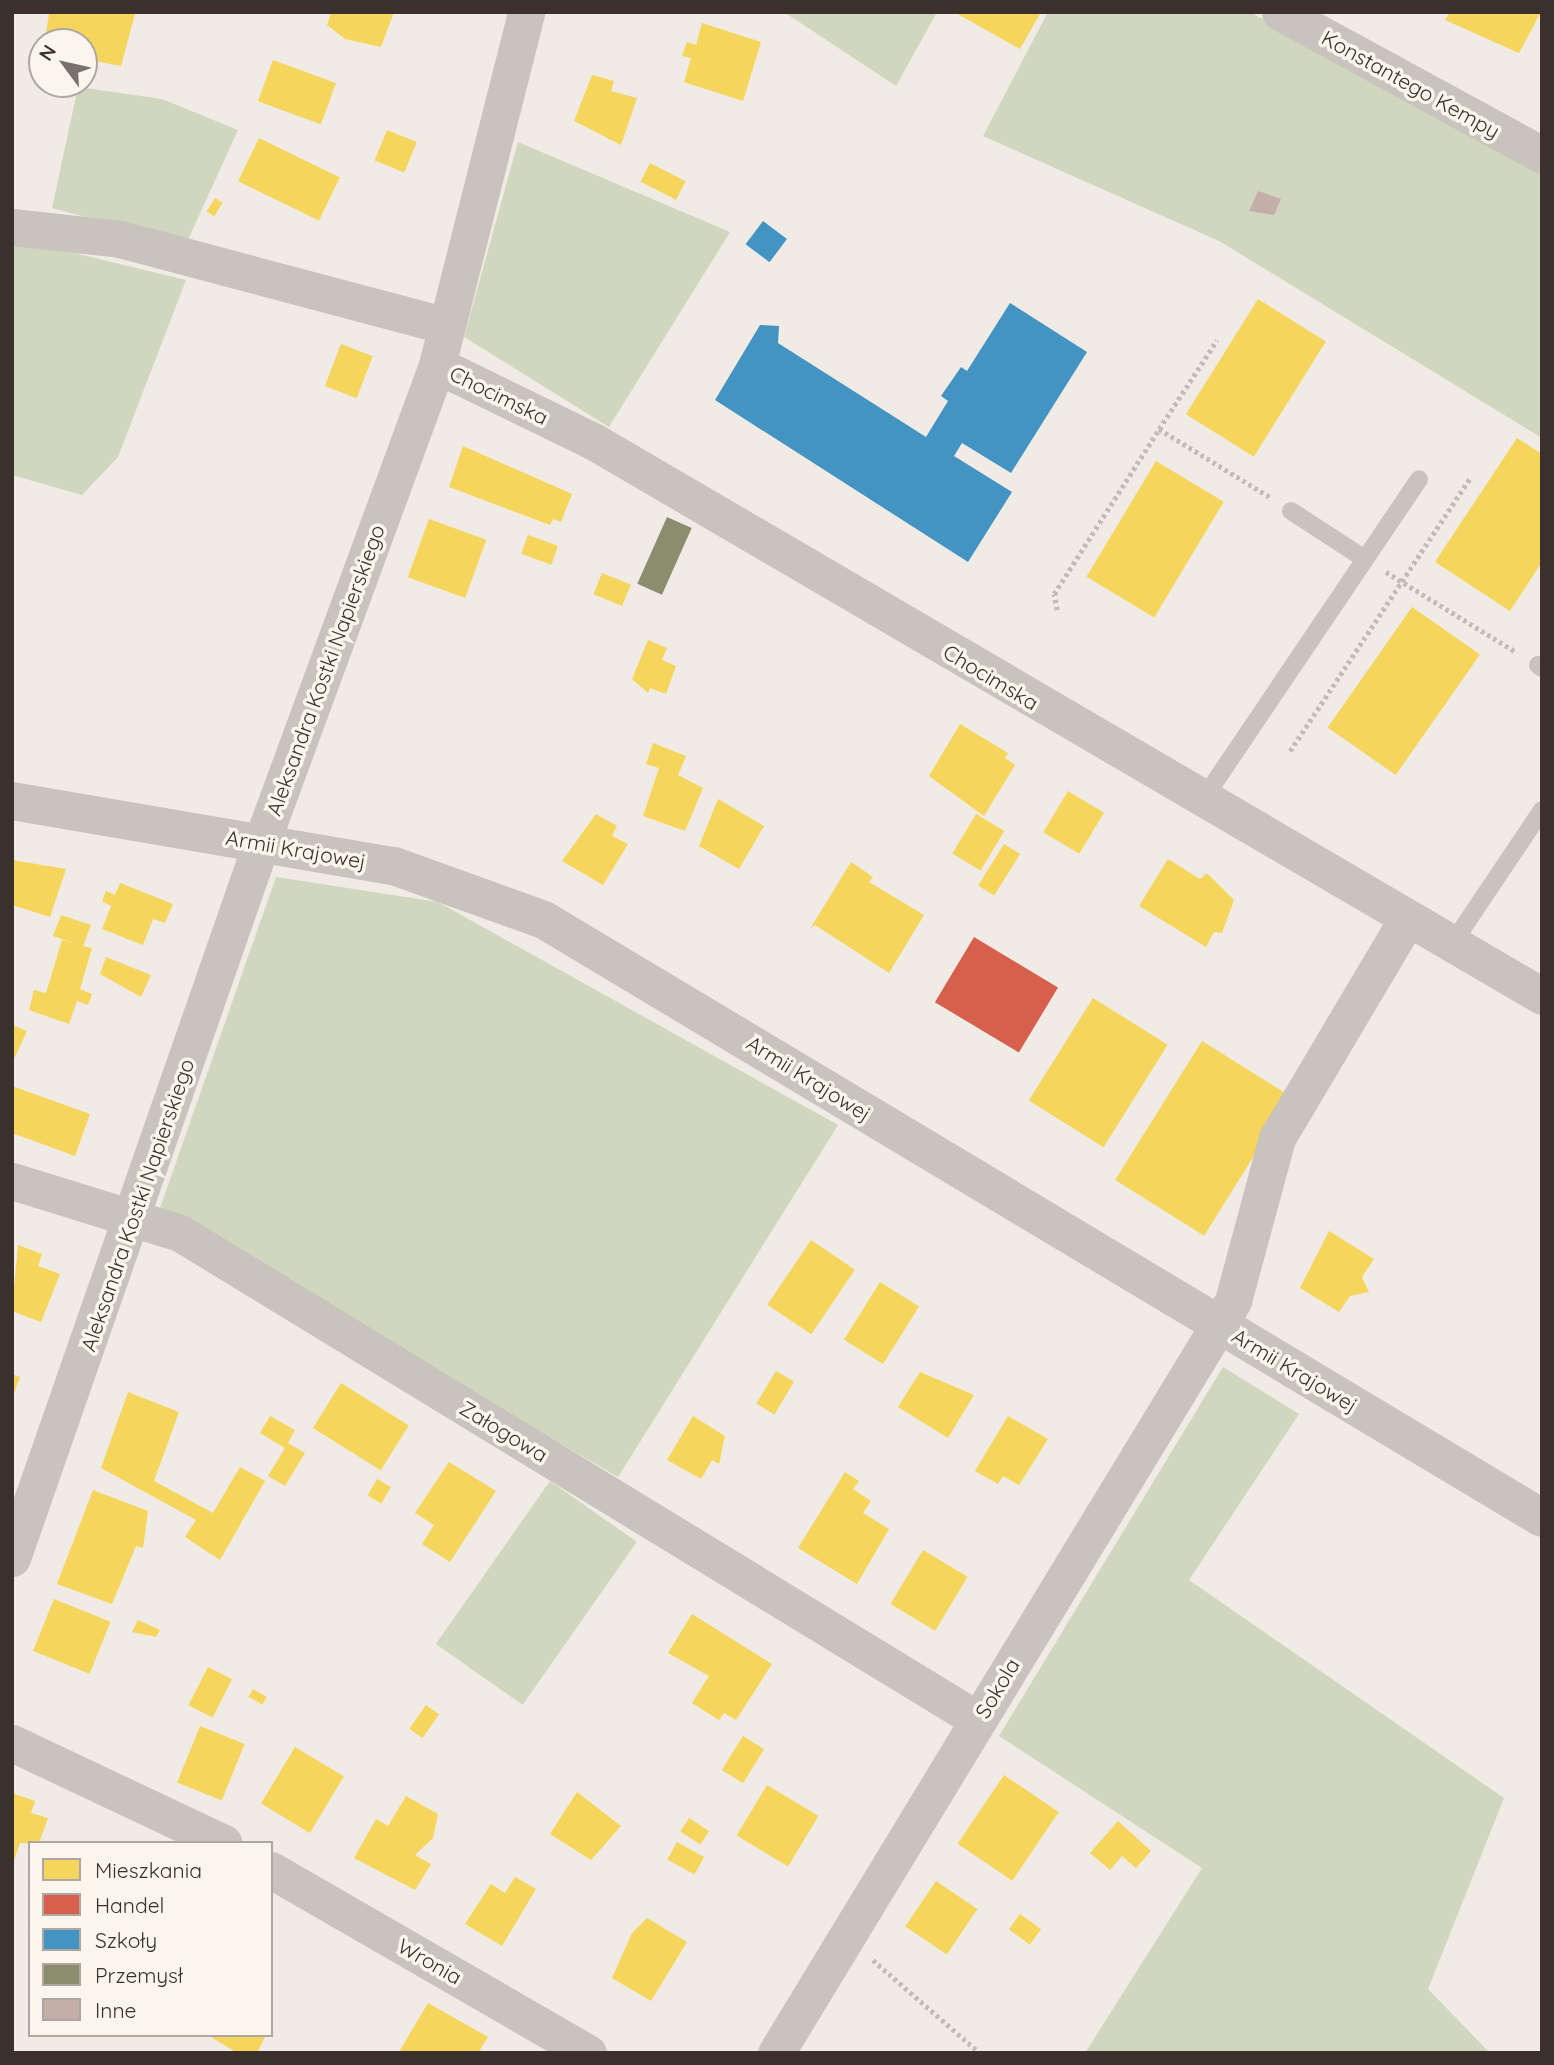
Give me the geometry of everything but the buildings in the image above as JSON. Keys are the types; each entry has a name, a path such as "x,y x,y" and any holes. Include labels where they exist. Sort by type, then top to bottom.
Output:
{"street":[{"name":"Aleksandra Kostki Napierskiego","path":"12,1558 134,1219 262,841 437,365 526,12"},
{"name":"Konstantego Kempy","path":"1280,12 1542,155"},
{"path":"12,227 120,239 446,326"},
{"name":"Chocimska","path":"437,365 593,441 1202,801 1542,996"},
{"name":"Armii Krajowej","path":"12,801 262,841 448,881 544,920 1542,1518"},
{"name":"Sokola","path":"776,2053 1233,1301 1277,1138 1407,919"},
{"name":"Załogowa","path":"12,1181 180,1233 978,1720"},
{"path":"12,1743 220,1841"},
{"name":"Wronia","path":"273,1871 588,2053"}],"lane":[{"path":"1202,801 1419,479"},
{"path":"1291,511 1365,559"},
{"path":"1452,944 1542,810"}],"path":[{"path":"1058,610 1054,594 1217,340"},
{"path":"1159,429 1291,511"},
{"path":"1290,751 1471,477"},
{"path":"1365,559 1540,666"},
{"path":"848,1934 980,2053"}],"green space":[{"path":"784,12 937,12 896,86"},
{"path":"1048,12 1250,12 1542,174 1542,438 1219,241 983,136"},
{"path":"98,90 162,99 238,130 186,244 52,208 76,98 98,98"},
{"path":"518,142 730,232 609,427 464,337"},
{"path":"12,238 186,280 118,457 82,495 12,475"},
{"path":"276,877 438,902 838,1125 618,1477 159,1211"},
{"path":"1223,1367 1299,1414 1189,1580 1504,1798 1428,1989 1490,2053 1085,2053 1202,1868 999,1736"},
{"path":"550,1481 637,1542 523,1705 436,1644"}]}
